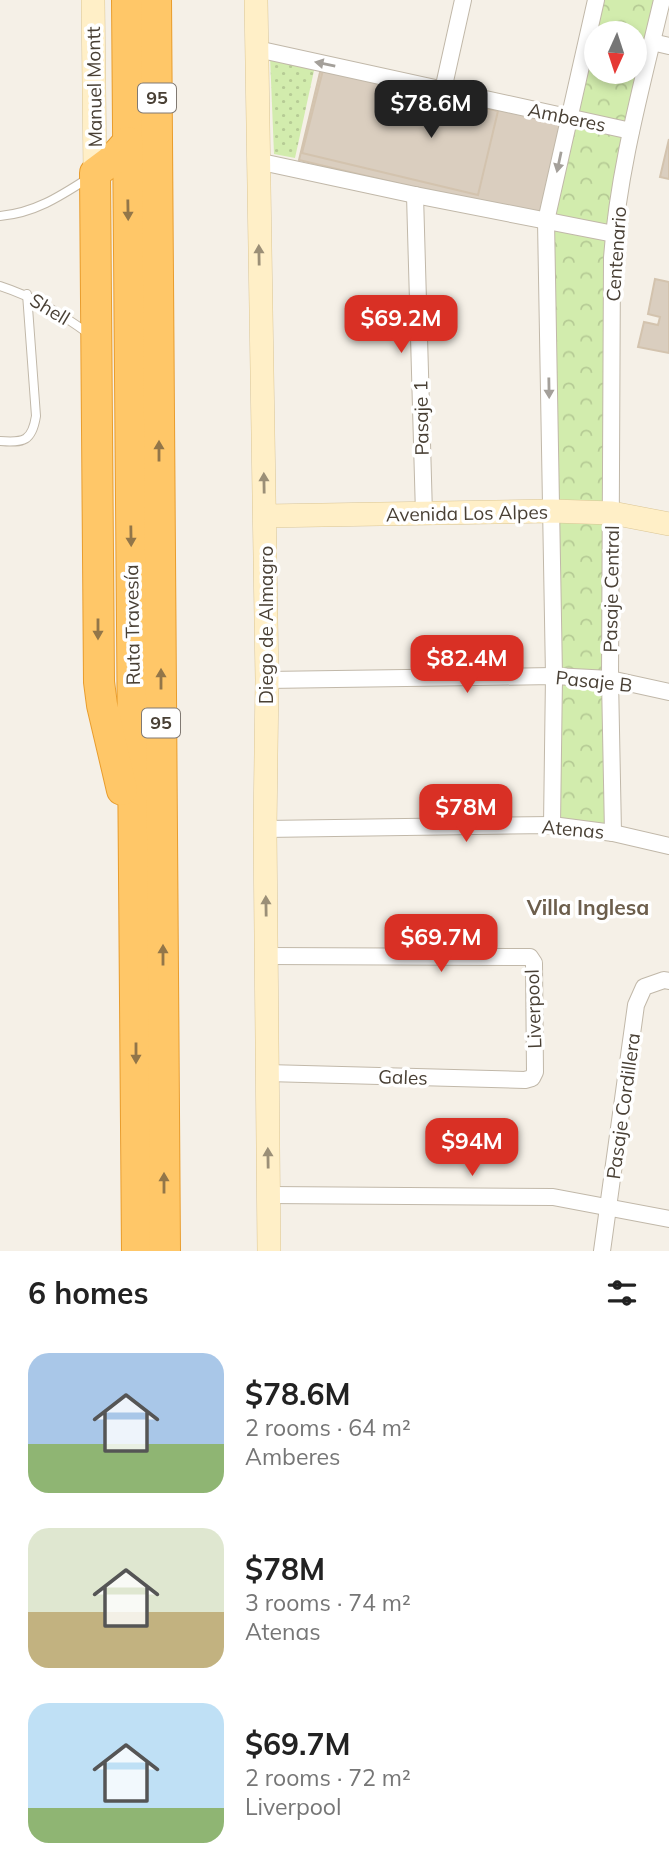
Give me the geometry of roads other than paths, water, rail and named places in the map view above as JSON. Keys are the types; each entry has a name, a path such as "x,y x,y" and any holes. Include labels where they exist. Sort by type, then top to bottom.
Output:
{"highway":[{"name":"Ruta Travesía","path":"127,0 137,1251"},
{"name":"Ruta Travesía","path":"156,0 165,1251"},
{"path":"158,195 173,0"},
{"path":"128,142 111,161 95,173 99,682 102,705 134,838"}],"main road":[{"name":"Manuel Montt","path":"93,0 95,173"},
{"name":"Diego de Almagro","path":"256,0 267,680 265,830 269,1251"},
{"name":"Avenida Los Alpes","path":"265,516 612,513 669,524"}],"street":[{"path":"443,90 463,0"},
{"path":"552,825 554,676 546,221 596,0"},
{"name":"Centenario","path":"612,513 614,234 631,131 662,0"},
{"path":"652,42 669,46"},
{"name":"Amberes","path":"257,49 631,131"},
{"path":"257,161 614,234"},
{"name":"Pasaje 1","path":"415,195 424,514"},
{"name":"Pasaje Central","path":"612,513 610,679 613,833"},
{"name":"Pasaje B","path":"267,680 554,676 610,679 669,692"},
{"name":"Atenas","path":"265,830 552,825 613,833 669,846"},
{"name":"Liverpool","path":"267,956 530,957 534,963 535,1072"},
{"name":"Pasaje Cordillera","path":"602,1251 636,1005 644,987 664,980 669,981"},
{"name":"Gales","path":"268,1073 525,1080 532,1078 535,1072"},
{"path":"269,1195 553,1197 669,1219"}],"lane":[{"path":"0,216 17,215 50,204 95,173"},
{"name":"Shell","path":"0,286 54,309 97,340"},
{"path":"0,441 20,442 29,438 34,429 36,416 26,295"}],"district":[{"name":"Villa Inglesa","path":"588,908"}]}
